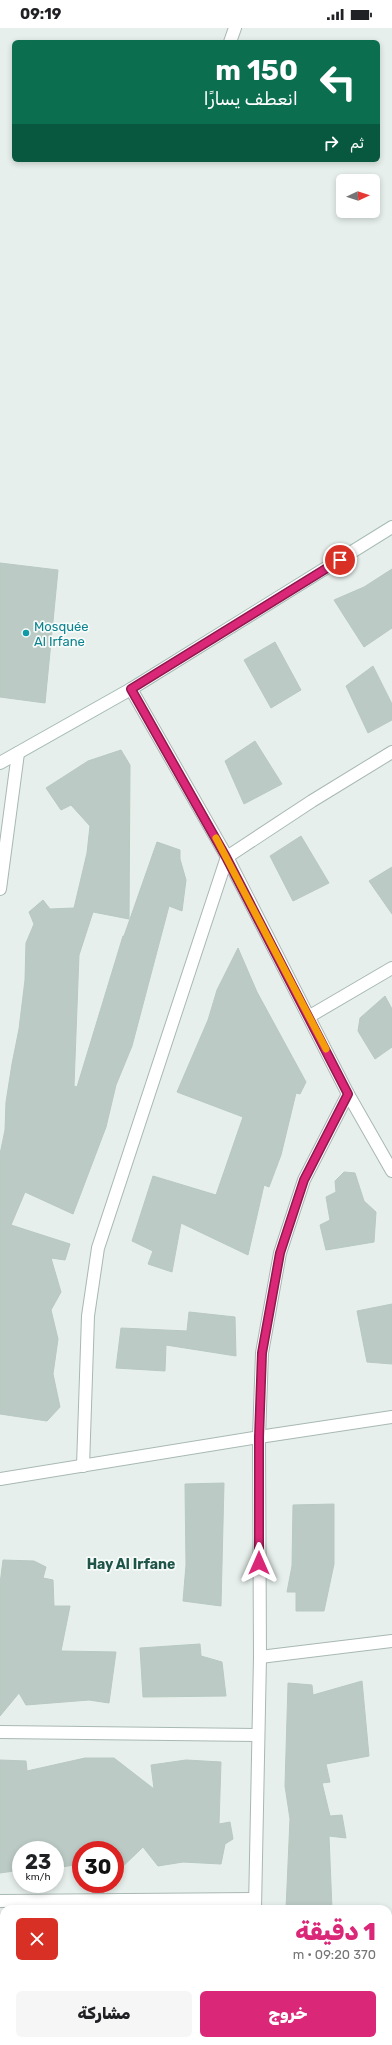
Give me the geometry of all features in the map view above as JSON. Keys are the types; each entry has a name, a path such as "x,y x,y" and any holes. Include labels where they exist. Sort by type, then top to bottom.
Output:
{"street":[{"path":"231,40 235,28"},
{"path":"0,763 131,689 392,527"},
{"path":"131,689 226,857 310,1016 348,1094 392,1171"},
{"path":"83,1466 88,1316 98,1248 226,857 312,801 392,752"},
{"path":"0,889 18,753"},
{"path":"310,1016 392,968"},
{"path":"0,1901 255,1904 260,1657 259,1437 262,1353 280,1253 304,1180 348,1094"},
{"path":"0,1479 259,1437 392,1418"},
{"path":"260,1657 392,1642"},
{"path":"0,1732 258,1735"}],"building":[{"name":"Mosquée Al Irfane","path":"0,563 58,570 45,703 0,697"},
{"path":"392,569 392,628 364,647 334,600 364,587"},
{"path":"275,642 301,690 271,708 244,660"},
{"path":"373,666 392,704 392,720 368,733 346,686"},
{"path":"255,741 282,784 244,804 225,761"},
{"path":"121,750 130,765 129,919 93,912 79,955 74,1086 77,1087 123,936 157,842 180,850 180,859 186,880 182,911 169,906 132,1046 116,1085 106,1127 73,1214 25,1192 11,1225 70,1244 65,1260 51,1258 61,1292 51,1310 58,1339 53,1374 60,1407 47,1421 0,1414 0,1154 5,1130 6,1102 19,1029 25,980 26,943 34,924 29,912 43,900 50,909 74,908 87,853 90,826 71,805 61,810 46,788 88,761"},
{"path":"301,836 329,883 293,901 270,856"},
{"path":"392,867 392,914 369,881"},
{"path":"238,948 257,992 306,1082 300,1094 296,1093 281,1155 269,1187 264,1185 248,1255 181,1223 172,1272 148,1264 153,1251 132,1241 153,1176 216,1195 243,1117 177,1092 208,1020 217,990"},
{"path":"385,996 392,1009 392,1047 375,1059 358,1031 360,1018"},
{"path":"344,1172 355,1173 364,1201 376,1212 374,1242 326,1250 320,1225 330,1220 326,1197 336,1192 335,1181"},
{"path":"392,1304 392,1364 367,1362 357,1311"},
{"path":"189,1312 235,1317 236,1356 166,1345 165,1371 116,1368 121,1328 187,1331"},
{"path":"224,1483 221,1606 183,1601 186,1565 185,1484"},
{"path":"334,1504 334,1564 324,1611 296,1611 296,1592 287,1592 292,1566 293,1505"},
{"path":"3,1560 34,1561 46,1567 43,1578 53,1580 54,1606 70,1606 61,1651 116,1652 109,1703 89,1700 26,1705 19,1693 0,1716 0,1584"},
{"path":"200,1644 201,1656 222,1662 226,1696 143,1697 140,1648"},
{"path":"362,1681 369,1756 326,1764 330,1782 322,1783 330,1816 342,1815 346,1838 329,1836 332,1905 286,1905 290,1819 285,1786 288,1683 312,1685 313,1695"},
{"path":"85,1758 114,1758 154,1789 151,1765 186,1760 221,1762 219,1824 230,1822 233,1839 225,1844 221,1864 183,1862 158,1866 143,1847 124,1865 124,1841 72,1841 72,1865 64,1867 64,1841 12,1841 12,1871 0,1873 0,1760 26,1761 27,1771"}],"slow traffic":[{"path":"216,838 326,1049"}],"place":[{"name":"Mosquée Al Irfane","path":"26,633"}],"district":[{"name":"Hay Al Irfane","path":"131,1564"}],"route":[{"path":"259,1563 259,1437 262,1353 280,1253 304,1180 348,1094 310,1016 226,857 131,689 340,560"}]}
